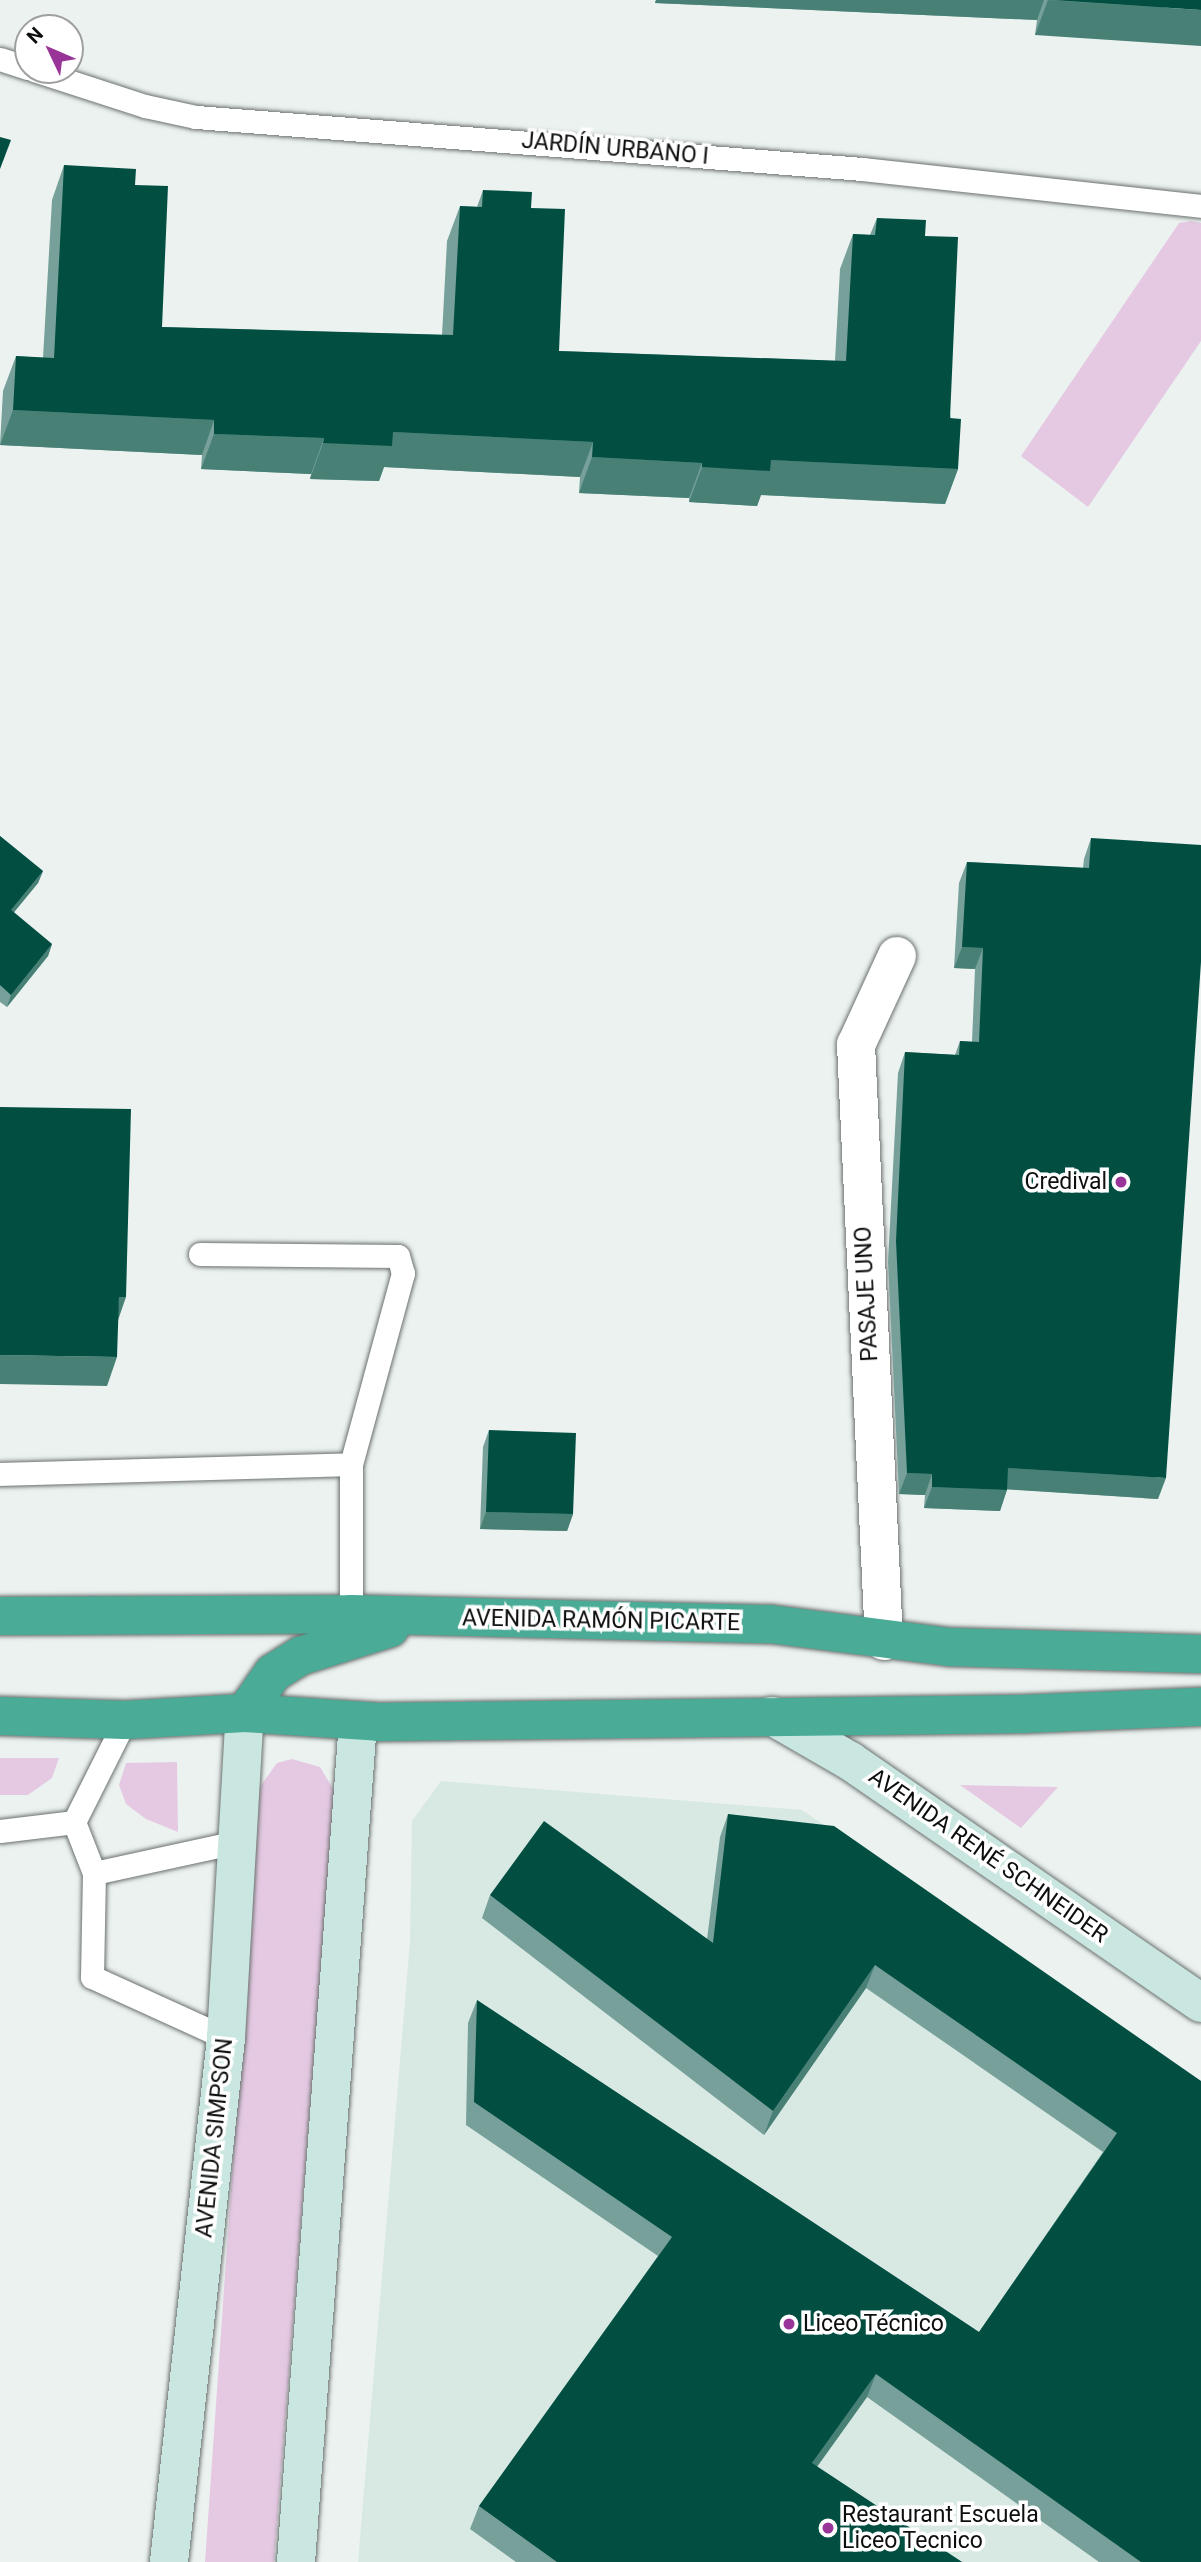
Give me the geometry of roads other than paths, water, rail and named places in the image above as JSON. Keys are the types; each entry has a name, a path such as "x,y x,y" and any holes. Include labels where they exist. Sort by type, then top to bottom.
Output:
{"highway":[{"name":"AVENIDA RAMÓN PICARTE","path":"0,1616 351,1614 433,1618 770,1623 884,1642 1201,1654"},
{"path":"245,1713 273,1673 300,1656 361,1634 433,1618"},
{"path":"0,1716 125,1720 245,1713 358,1722 1023,1714 1201,1707"}],"main road":[{"name":"AVENIDA SIMPSON","path":"169,2562 226,2038 245,1713"},
{"name":"AVENIDA RENÉ SCHNEIDER","path":"772,1716 850,1761 1201,2003"},
{"path":"296,2562 358,1722"}],"street":[{"name":"PASAJE UNO","path":"884,1642 856,1045 897,956"}],"lane":[{"name":"JARDÍN URBANO I","path":"77,84 145,106 196,117 839,167 1201,206"},
{"path":"200,1254 398,1256 403,1273 351,1464 351,1614"},
{"path":"0,1474 351,1464"},
{"path":"125,1720 74,1822 94,1873 92,1977 226,2038"},
{"path":"0,1831 74,1822"},
{"path":"94,1873 236,1842"}],"place":[{"name":"Credival","path":"1121,1182"},
{"name":"Liceo Técnico","path":"789,2324"},
{"name":"Restaurant Escuela Liceo Tecnico","path":"828,2528"}]}
